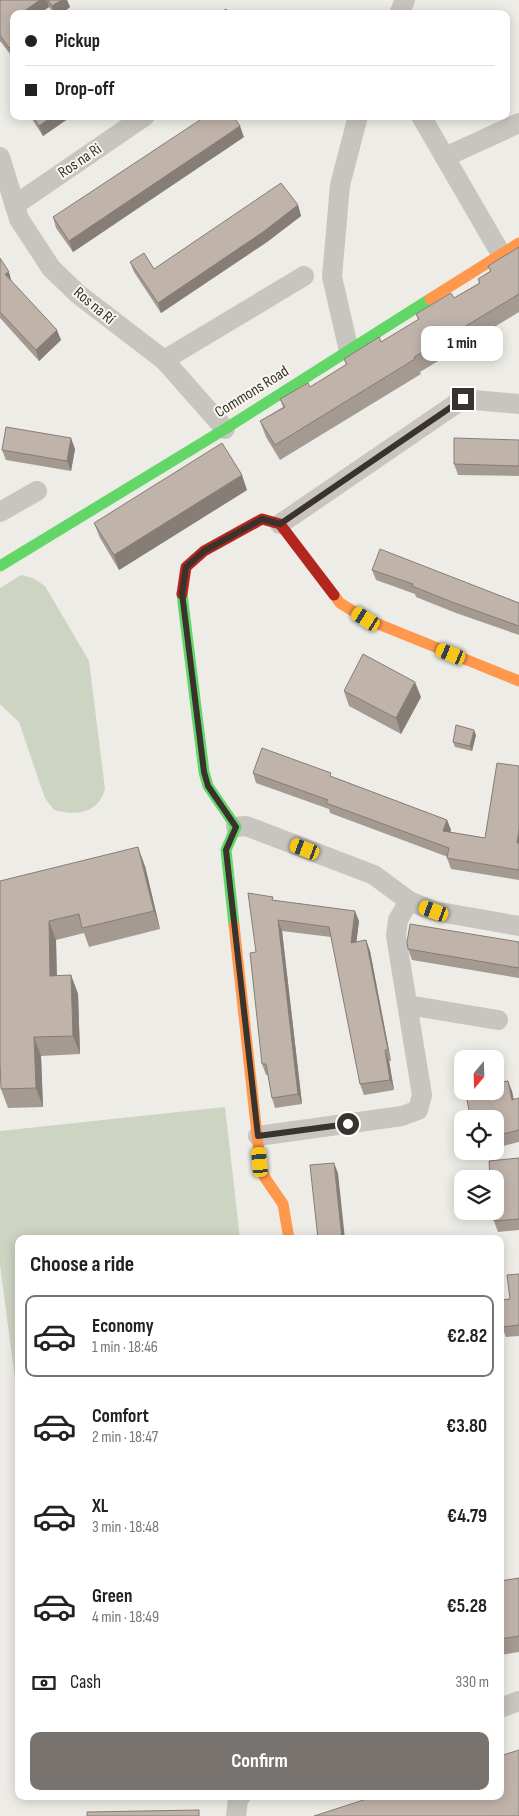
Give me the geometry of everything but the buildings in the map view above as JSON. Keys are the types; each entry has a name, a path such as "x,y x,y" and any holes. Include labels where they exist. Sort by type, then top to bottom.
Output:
{"street":[{"name":"Ros na Ri","path":"15,205 140,120"},
{"path":"349,350 332,277 340,185 357,120"},
{"path":"423,120 501,254"},
{"path":"445,157 505,123"},
{"name":"Ros na Rí","path":"0,157 19,219 51,268 78,294 164,360 224,429"},
{"name":"Commons Road","path":"0,566 224,429 519,243"},
{"path":"164,360 304,276"},
{"path":"280,524 463,399 519,404"},
{"path":"0,512 37,491"},
{"path":"236,827 208,786 204,772 182,593 186,567 204,551 262,519 280,524 340,603 366,619 519,681"},
{"path":"236,827 246,826 374,875 409,902 434,911 519,926"},
{"path":"236,827 226,850 260,1162 265,1178 283,1204 288,1235"},
{"path":"258,1136 402,1116 418,1110 422,1095 396,936 398,920 409,902"},
{"path":"408,1005 498,1020"},
{"path":"504,1707 519,1701"},
{"path":"236,1816 238,1800"}],"green space":[{"path":"21,575 33,578 45,586 89,661 105,789 97,804 78,813 54,810 45,798 19,722 0,704 0,588"},
{"path":"225,1107 240,1235 15,1235 15,1379 0,1265 0,1131"}],"traffic: fast":[{"path":"0,566 225,429 430,299"},
{"path":"182,594 204,772 208,786 236,827 226,850 234,925"}],"traffic: slow":[{"path":"430,299 519,243"},
{"path":"334,595 340,603 366,619 519,681"},
{"path":"234,925 260,1162 265,1178 283,1204 288,1235"}],"traffic: jam":[{"path":"182,594 186,567 204,551 262,519 280,524 334,595"}],"route":[{"path":"348,1124 258,1136 226,850 236,827 208,786 204,772 182,593 186,567 204,551 262,519 280,524 463,399"}]}
